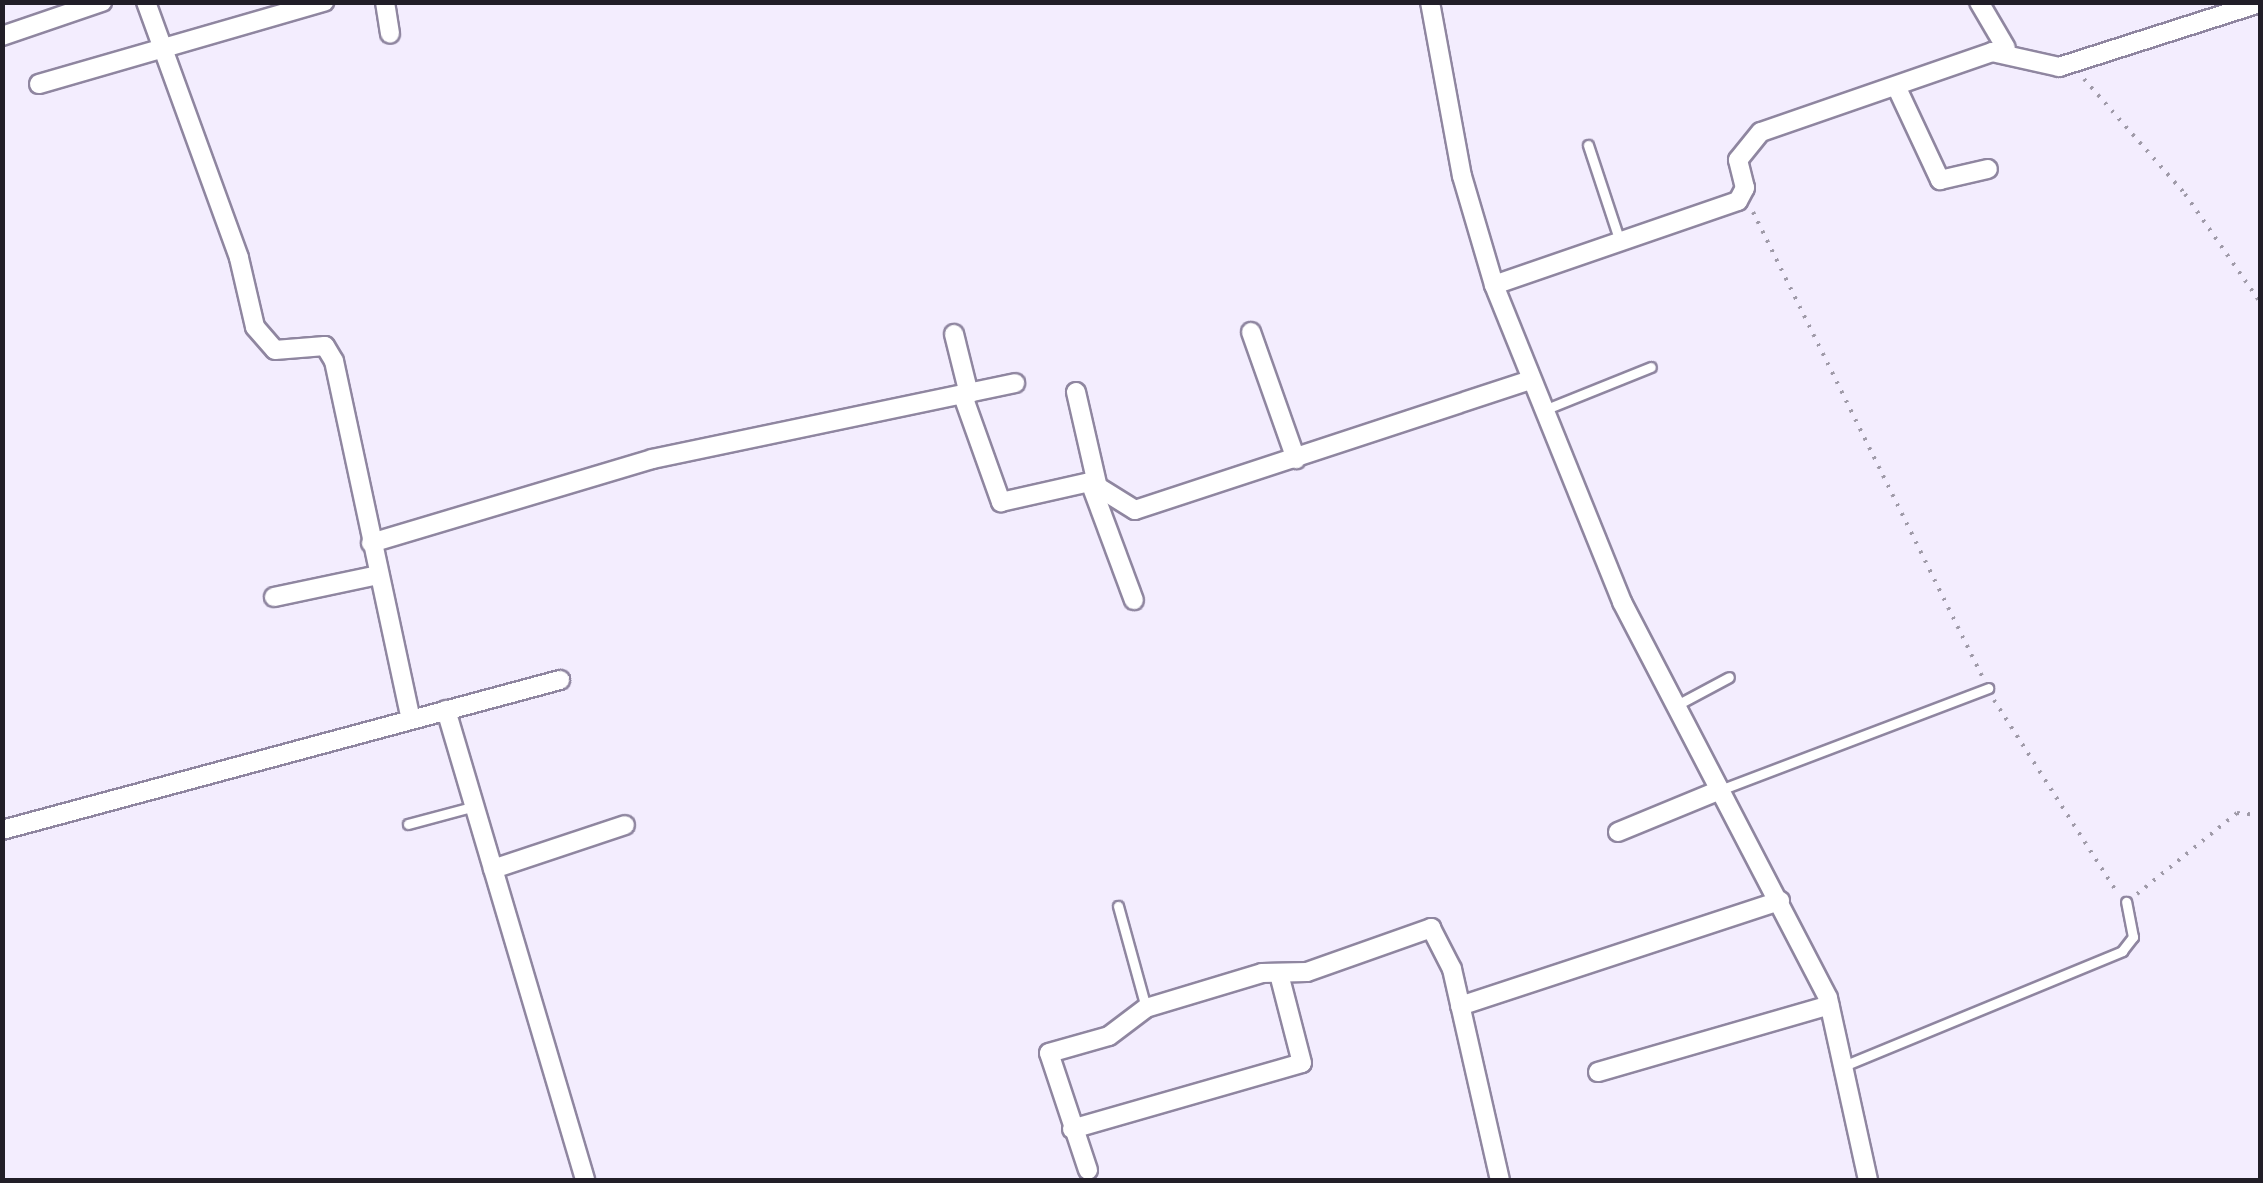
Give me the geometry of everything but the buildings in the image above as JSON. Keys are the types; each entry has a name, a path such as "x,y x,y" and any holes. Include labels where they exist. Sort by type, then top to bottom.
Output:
{"street":[{"path":"2,36 102,2"},
{"path":"146,2 239,258 254,328 275,350 330,350 410,717"},
{"path":"39,84 160,45 324,2"},
{"path":"385,2 390,34"},
{"path":"1430,2 1462,176 1494,285 1672,708 1780,901 1830,1005 1846,1064 1868,1180"},
{"path":"1979,2 2006,48"},
{"path":"1494,285 1745,197 1738,160 1761,132 2006,48 2071,64 2260,3"},
{"path":"1896,86 1940,180 1988,170"},
{"path":"1251,332 1296,459"},
{"path":"954,334 966,395 1000,502 1094,483 1135,510 1531,380"},
{"path":"370,543 652,459 1015,383"},
{"path":"1076,392 1094,483 1134,600"},
{"path":"274,597 378,576"},
{"path":"2,830 410,717 560,680"},
{"path":"446,710 584,1180"},
{"path":"1618,832 1720,790"},
{"path":"493,869 625,825"},
{"path":"1460,1006 1780,901"},
{"path":"1088,1170 1049,1054 1109,1036 1146,1008 1262,973 1280,978 1431,928 1460,1006 1500,1180"},
{"path":"1072,1129 1302,1063 1280,978"},
{"path":"1598,1072 1830,1005"}],"lane":[{"path":"1588,145 1620,242"},
{"path":"1544,410 1651,367"},
{"path":"1672,708 1730,677"},
{"path":"1720,790 1988,688"},
{"path":"408,824 475,806"},
{"path":"1846,1064 2122,951 2134,937 2126,902"},
{"path":"1118,906 1146,1008"}],"path":[{"path":"2071,64 2185,194 2260,302"},
{"path":"1745,197 1988,688 2126,902 2237,813 2260,816"}]}
